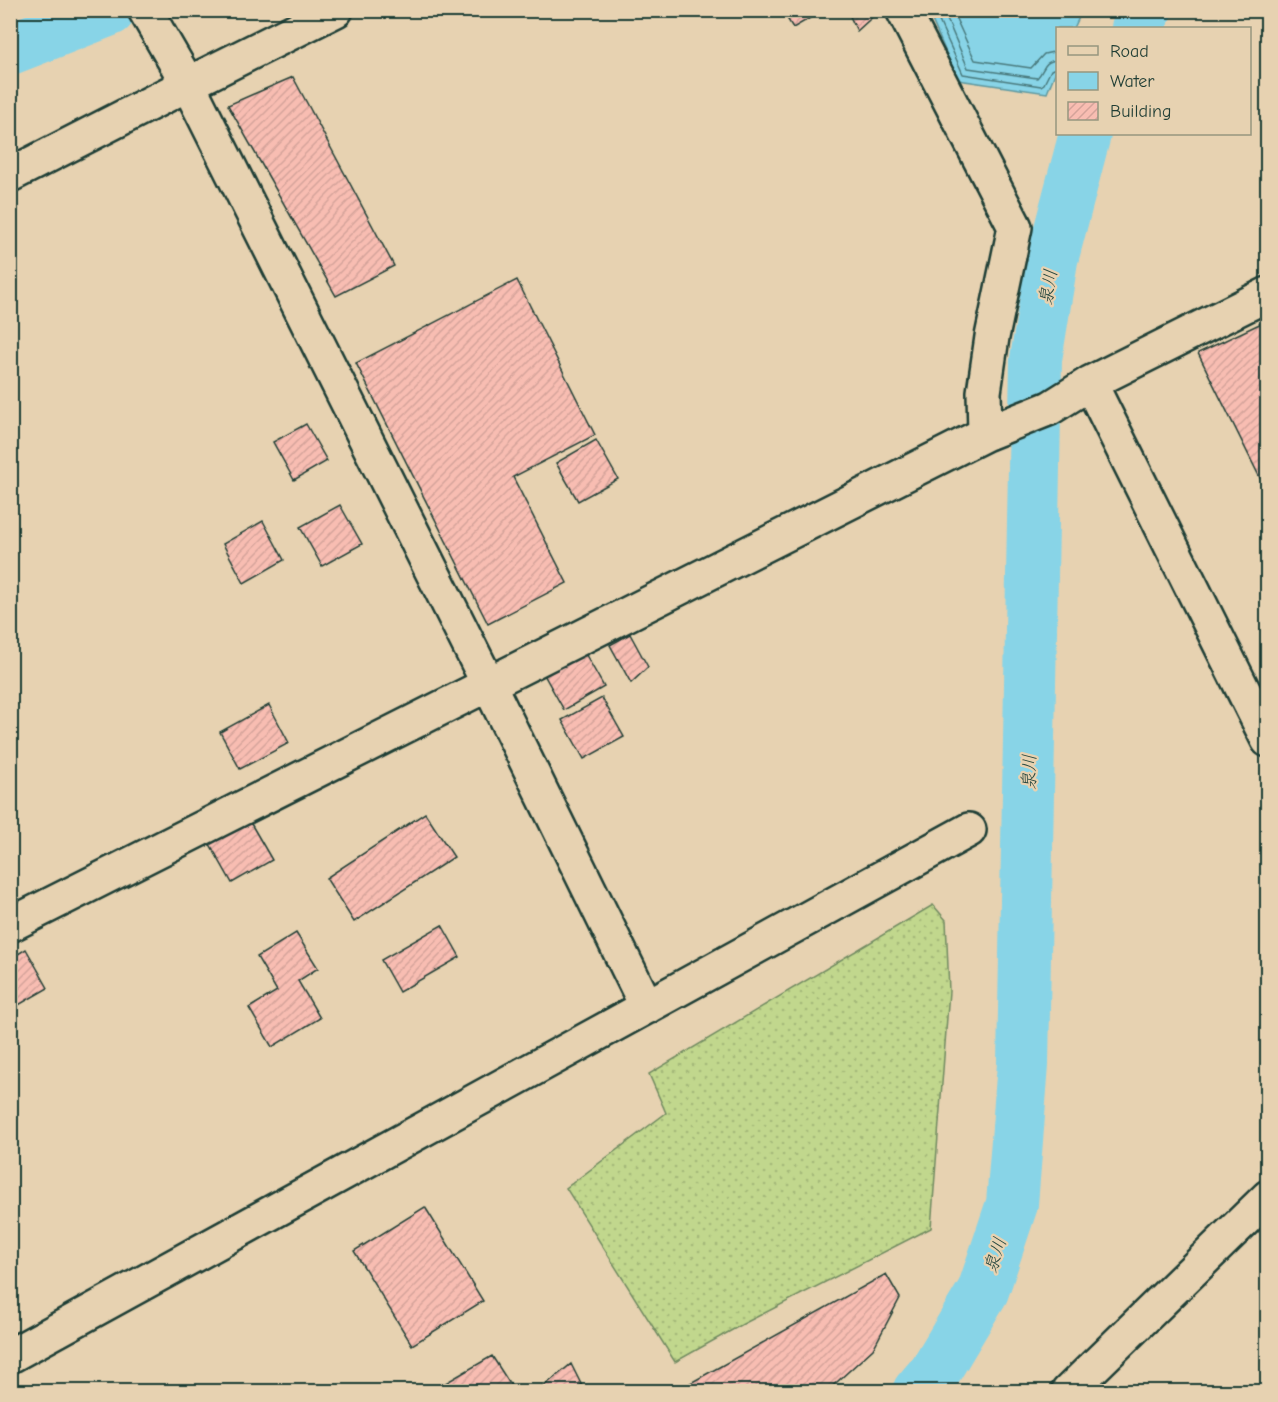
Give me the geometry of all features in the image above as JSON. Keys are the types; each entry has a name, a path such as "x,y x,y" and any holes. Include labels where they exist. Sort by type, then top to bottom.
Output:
{"street":[{"path":"145,10 188,84 489,684 647,1007"},
{"path":"10,175 336,10"},
{"path":"903,10 1015,227 990,348 984,393 985,434"},
{"path":"10,925 985,434 1050,408 1090,382 1268,294"},
{"path":"1090,382 1268,740"},
{"path":"10,1356 969,830"},
{"path":"1068,1392 1268,1197"}],"green space":[{"path":"933,905 946,920 949,991 931,1228 743,1324 675,1362 566,1188 666,1113 649,1074"}],"water":[{"path":"928,11 1082,11 1074,27 1056,27 1056,70 1047,93 958,80"}],"building":[{"path":"782,10 824,10 793,28"},
{"path":"847,10 880,10 857,31"},
{"path":"293,77 394,266 336,296 228,105"},
{"path":"517,280 595,435 513,477 567,583 488,624 356,363"},
{"path":"1268,320 1268,484 1264,486 1198,353"},
{"path":"306,424 327,461 294,480 273,442"},
{"path":"596,440 618,479 578,501 556,463"},
{"path":"340,505 362,544 322,566 300,527"},
{"path":"263,521 284,560 244,583 223,544"},
{"path":"630,634 648,667 631,683 610,645"},
{"path":"582,648 604,687 564,710 542,671"},
{"path":"602,698 624,737 584,759 562,720"},
{"path":"269,705 289,743 240,769 220,732"},
{"path":"425,813 454,857 354,922 326,878"},
{"path":"250,822 272,860 232,883 210,844"},
{"path":"442,925 460,957 399,992 381,960"},
{"path":"296,933 318,968 298,981 320,1018 272,1047 249,1008 277,991 257,957"},
{"path":"26,949 48,988 10,1010 10,959"},
{"path":"425,1207 483,1301 412,1345 354,1251"},
{"path":"886,1274 900,1298 873,1349 826,1392 678,1392 678,1390"},
{"path":"492,1356 515,1392 430,1392"},
{"path":"571,1364 585,1392 537,1392"}],"waterway":[{"path":"10,49 110,10"},
{"name":"泉川","path":"1138,27 1146,10"},
{"name":"泉川","path":"918,1392 934,1373 983,1291 1012,1204 1023,1064 1036,359 1052,260 1085,135"}]}
